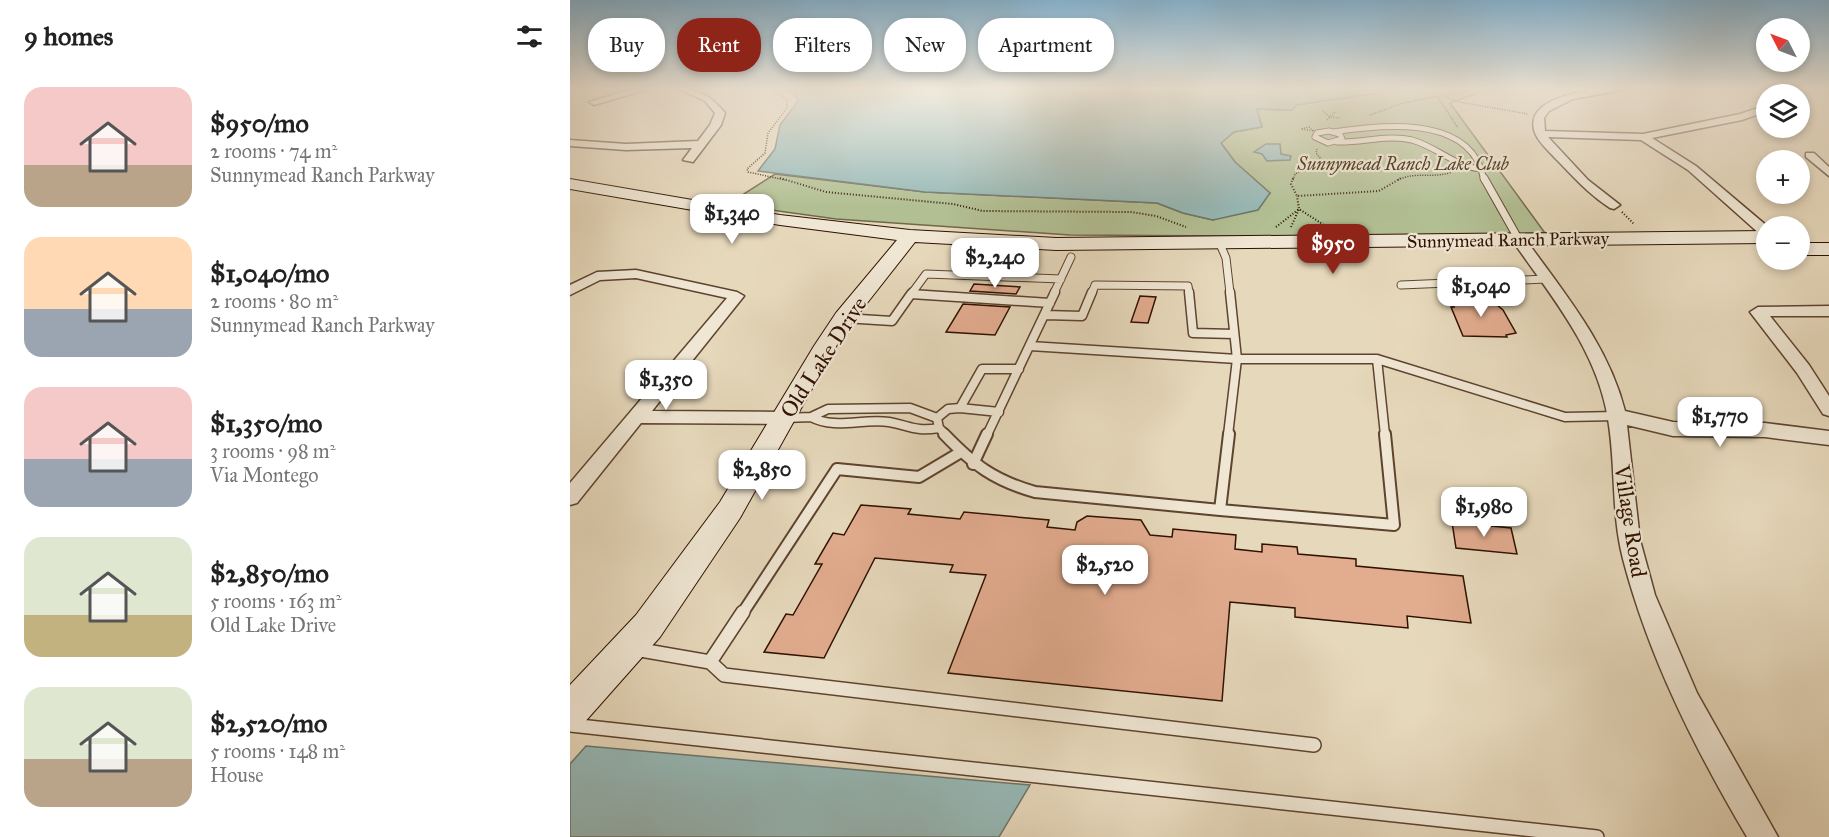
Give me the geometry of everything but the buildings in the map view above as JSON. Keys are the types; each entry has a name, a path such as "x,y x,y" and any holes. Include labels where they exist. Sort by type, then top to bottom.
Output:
{"main road":[{"name":"Sunnymead Ranch Parkway","path":"570,184 905,242 1056,244 1223,251"},
{"name":"Sunnymead Ranch Parkway","path":"570,199 764,231 1071,257 1223,251 1523,246 1756,250"},
{"name":"Sunnymead Ranch Parkway","path":"1523,246 1650,238 1756,235"},
{"path":"1810,236 1829,236"},
{"name":"Old Lake Drive","path":"570,711 648,626 730,510 844,318 905,242"},
{"path":"1810,249 1829,249"}],"street":[{"path":"689,160 713,128"},
{"path":"1540,128 1541,134 1590,190 1614,205"},
{"path":"1541,134 1643,137 1687,128"},
{"path":"1643,137 1692,168 1756,225"},
{"path":"570,143 626,147 699,144"},
{"path":"570,150 582,144"},
{"path":"1810,155 1829,172"},
{"name":"Village Road","path":"1523,246 1585,332 1605,372 1617,416 1632,555 1648,608 1682,697 1763,837"},
{"path":"570,291 597,276 636,274 737,296 570,497"},
{"path":"1829,311 1758,312 1803,369 1829,410"},
{"path":"1617,416 1673,429 1765,430 1829,438"},
{"path":"638,417 783,418"}],"lane":[{"path":"1364,128 1320,132 1315,137 1323,142 1352,143 1378,138 1412,140 1426,145 1459,165 1481,169"},
{"path":"1411,128 1434,131 1471,149 1480,159 1485,183 1523,246"},
{"path":"1333,132 1343,138 1337,142"},
{"path":"1220,510 1237,359 1223,251"},
{"path":"973,464 1071,257"},
{"path":"844,318 892,321 926,273 1061,279"},
{"path":"1401,285 1546,279"},
{"path":"1045,315 1082,316 1095,285 1188,286 1192,333 1234,334"},
{"path":"911,294 1050,303"},
{"path":"1030,346 1237,359 1377,359 1565,417 1617,416"},
{"path":"783,418 811,417 828,409 910,408 938,423 961,452 992,479 1035,492 1394,525 1377,359"},
{"path":"960,408 982,369 1019,369"},
{"path":"811,417 822,423 888,422 920,431 938,423 948,409 999,412"},
{"path":"710,662 837,469 919,477 961,452"},
{"path":"627,648 710,662 724,675 1314,745"},
{"path":"570,725 1597,837"}],"path":[{"path":"769,128 764,141 765,153 758,162 747,169 748,172 776,177 826,192 953,204 991,211 1050,209 1131,212 1156,216 1191,229"},
{"path":"1289,231 1299,209 1297,196 1291,184 1295,174 1321,159 1316,153 1318,144"},
{"path":"1297,196 1379,191 1388,189 1395,181 1406,176 1437,176 1454,171 1448,169"},
{"path":"1614,205 1650,238"},
{"path":"1299,209 1330,228"},
{"path":"1268,230 1282,224 1299,209"}],"green space":[{"name":"Sunnymead Ranch Lake Club","path":"1256,128 1468,128 1545,233 1364,237 1070,235 836,219 728,204 775,174 925,192 1157,203 1183,213 1213,220 1270,193 1235,162 1221,143 1234,132"}],"water":[{"path":"779,128 1256,128 1234,132 1221,143 1235,162 1270,193 1258,210 1213,220 1183,213 1157,203 925,192 758,171 775,149"},
{"path":"1266,144 1280,144 1281,154 1291,156 1290,160 1267,161 1262,154 1254,152"},
{"path":"586,746 1030,785 999,837 570,837 570,764"}]}
